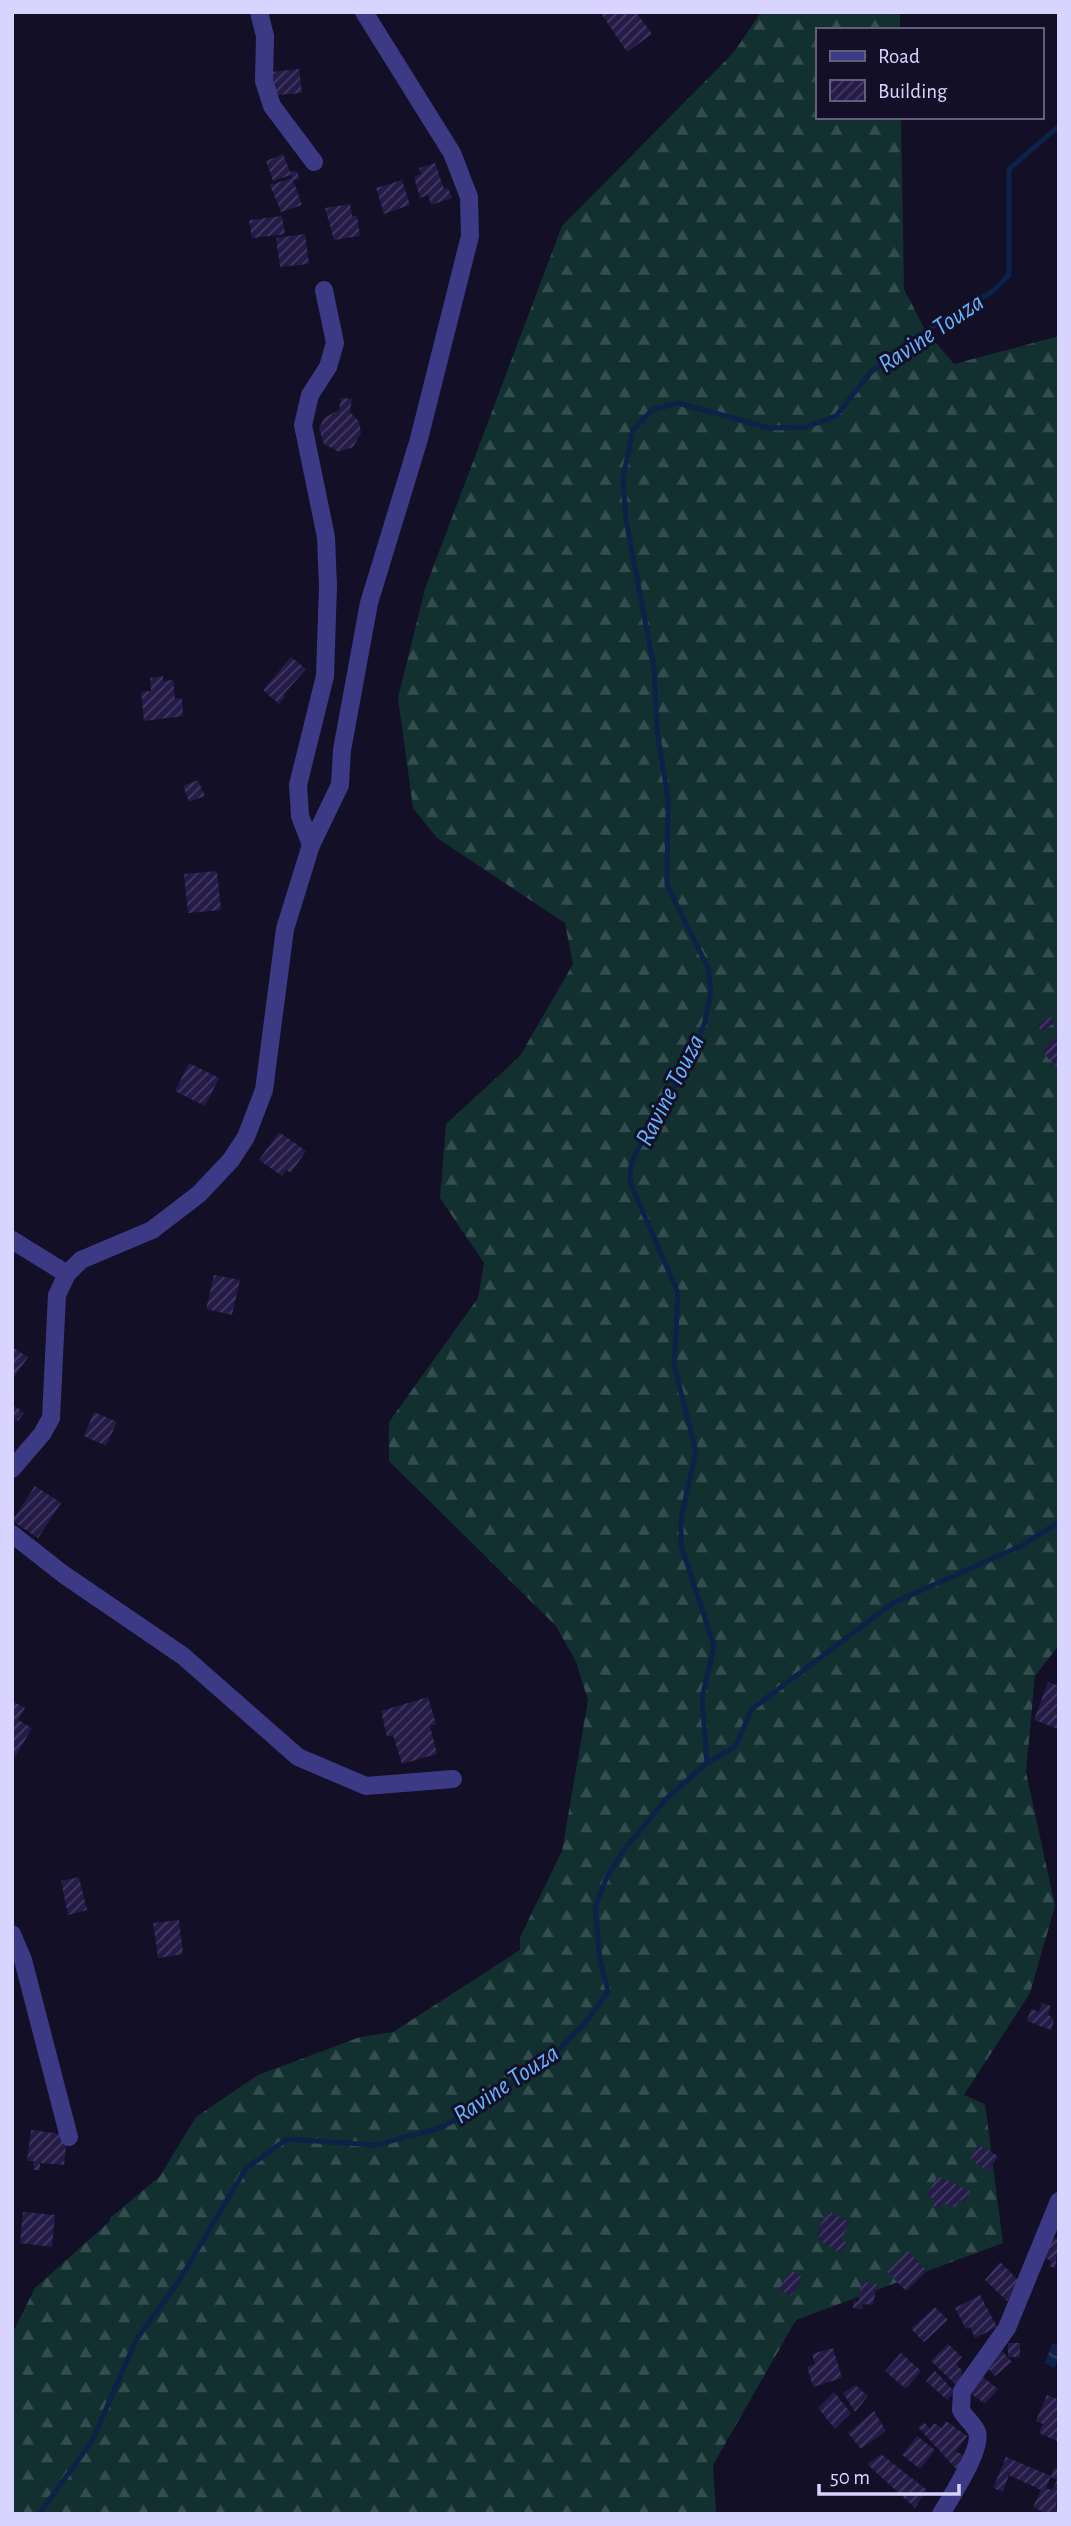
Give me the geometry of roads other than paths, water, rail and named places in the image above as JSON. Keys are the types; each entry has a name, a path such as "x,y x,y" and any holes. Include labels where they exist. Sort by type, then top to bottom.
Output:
{"street":[{"path":"259,12 265,36 264,81 272,106 314,162"},
{"path":"12,1469 42,1434 51,1418 57,1295 67,1274 81,1260 152,1230 199,1194 231,1160 246,1137 264,1090 285,929 311,845 340,785 342,750 369,603 419,439 470,236 469,197 452,153 364,12"},
{"path":"311,845 300,816 298,785 325,676 328,586 326,537 303,425 310,395 328,367 335,344 324,290"},
{"path":"12,1240 67,1274"},
{"path":"12,1534 63,1574 183,1656 298,1757 366,1786 453,1779"},
{"path":"12,1934 23,1960 69,2137"},
{"path":"941,2514 975,2452 978,2437 961,2410 962,2391 1007,2328 1059,2201"}],"water":[{"path":"1052,2344 1059,2345 1059,2358 1054,2368 1045,2363"}],"waterway":[{"name":"Ravine Touza","path":"707,1763 702,1698 714,1646 681,1545 681,1519 696,1451 674,1365 678,1293 630,1182 631,1164 639,1147 686,1067 705,1022 711,992 708,968 667,885 668,798 657,730 654,668 626,520 623,478 633,430 652,410 678,403 770,428 806,427 836,416 870,373 909,341 993,291 1009,275 1009,169 1059,126"},
{"name":"Ravine Touza","path":"39,2514 92,2441 136,2340 177,2284 246,2168 287,2139 375,2145 437,2129 468,2114 555,2054 590,2017 608,1991 600,1960 595,1907 606,1879 623,1851 667,1798 707,1763 735,1747 752,1709 893,1603 1021,1546 1059,1522"}]}
